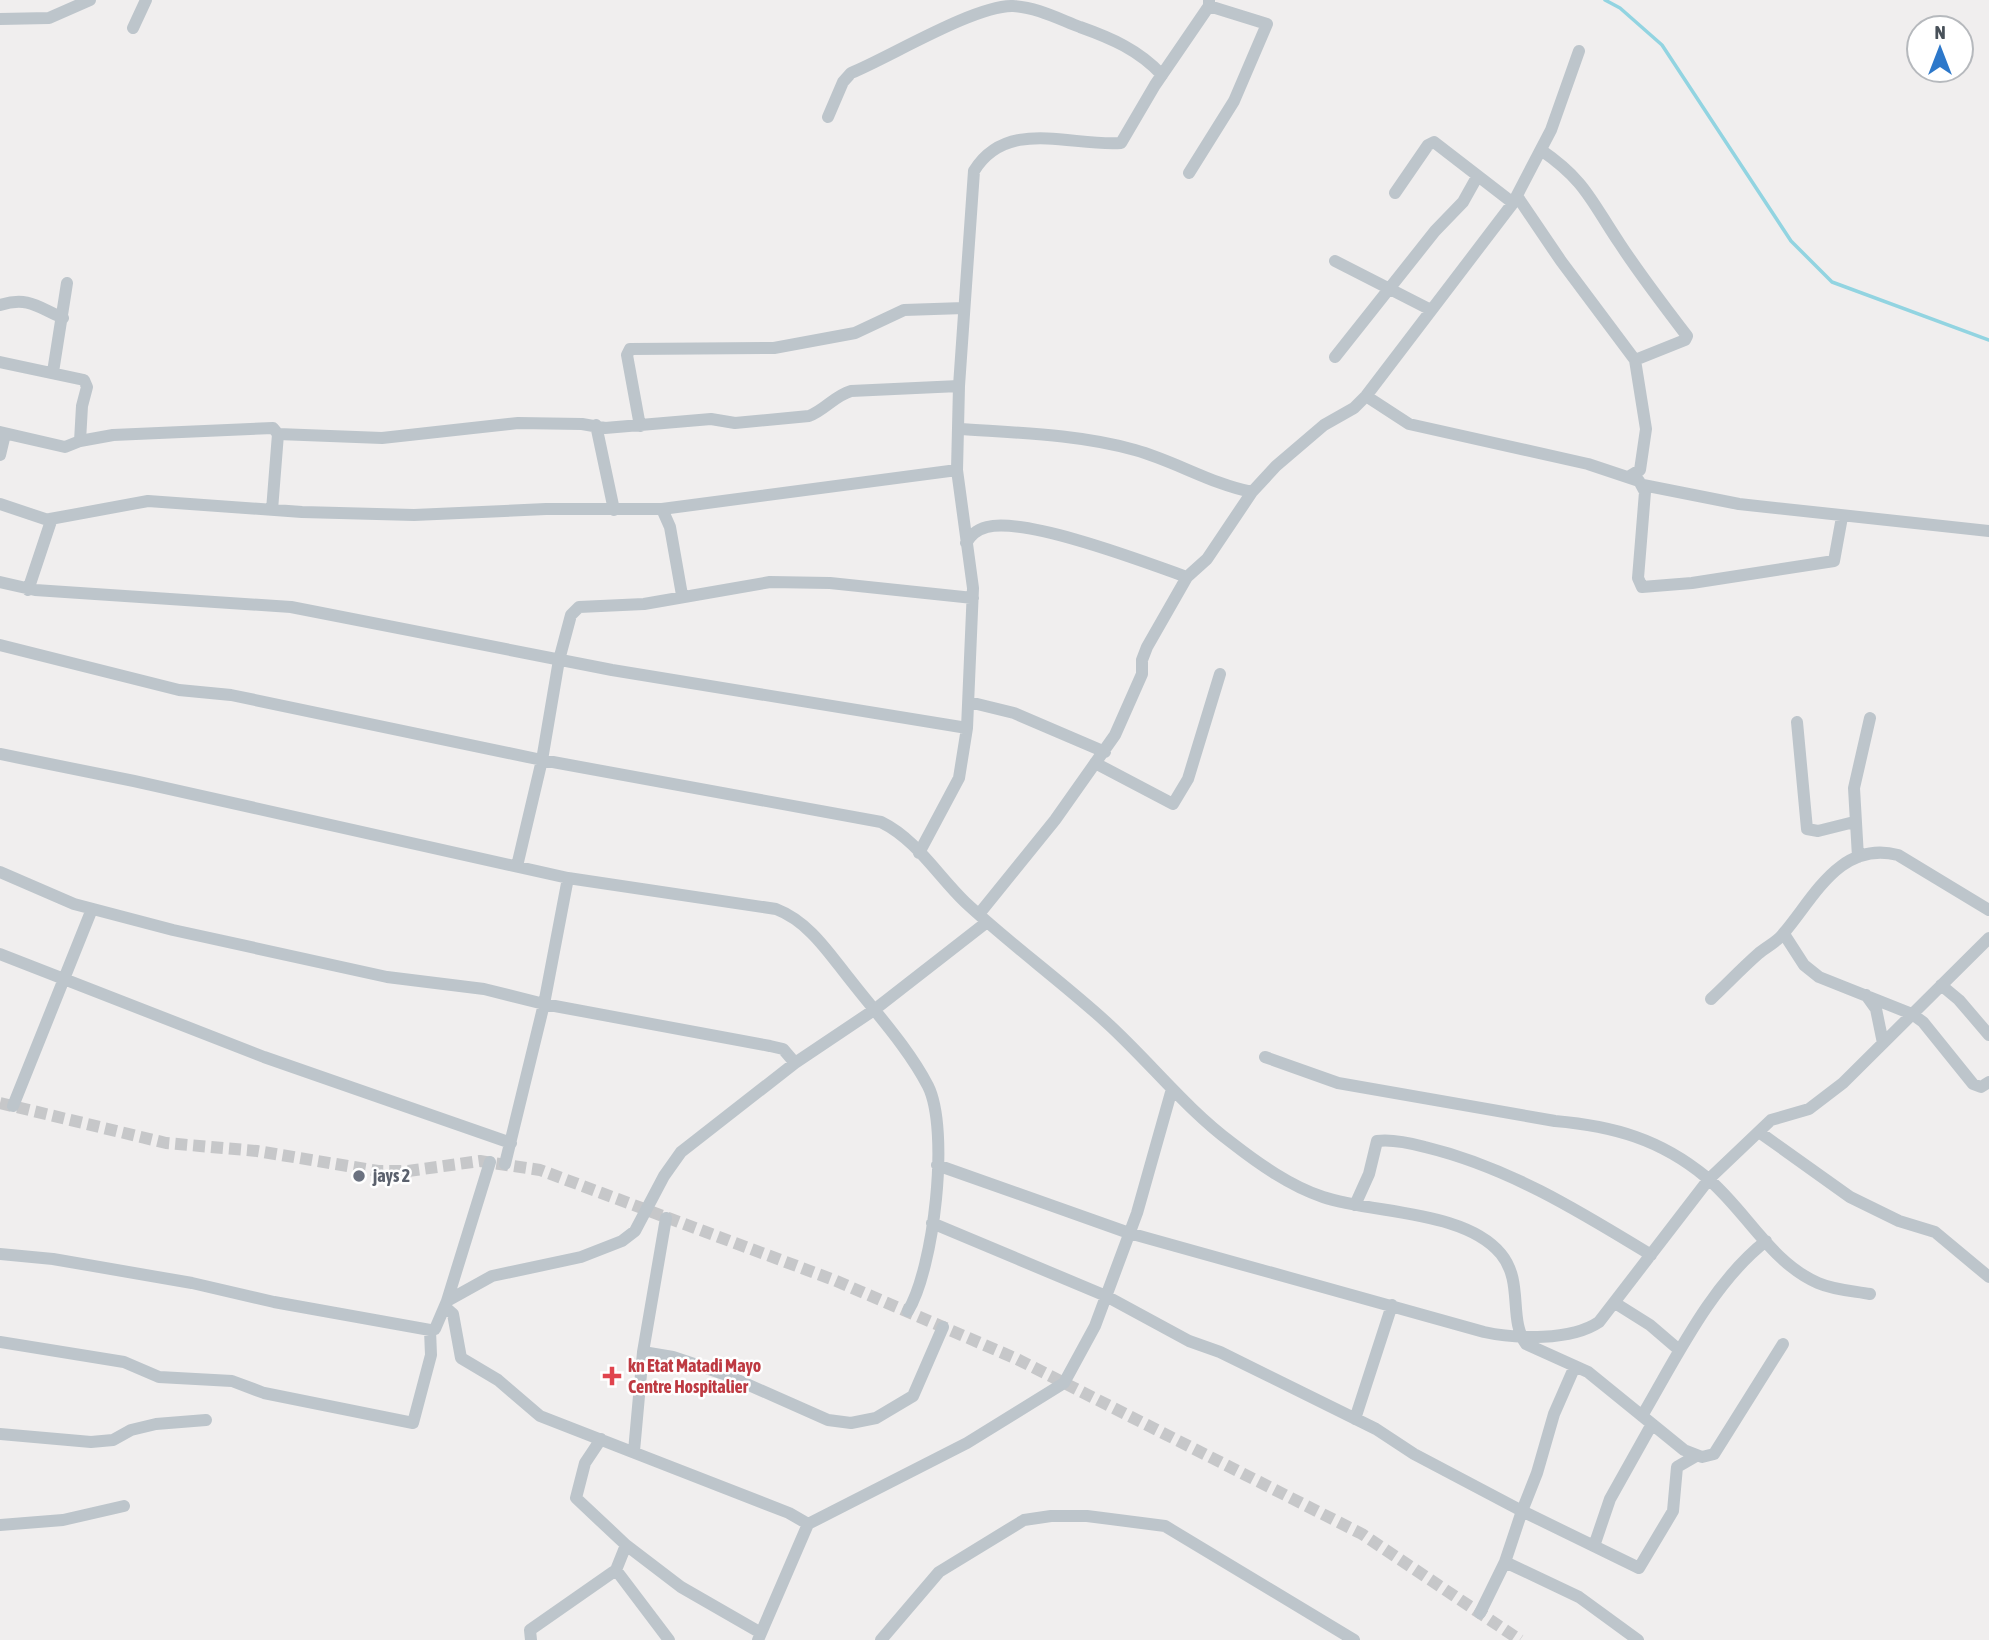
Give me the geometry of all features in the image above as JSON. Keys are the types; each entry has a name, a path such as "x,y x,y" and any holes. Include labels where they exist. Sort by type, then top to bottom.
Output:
{"street":[{"path":"0,19 49,18 90,0"},
{"path":"133,28 146,0"},
{"path":"919,853 959,778 967,728 973,598 957,470 959,386 971,183 974,171 985,154 1023,139 1073,139 1120,144 1209,3 1267,24 1234,101 1189,173"},
{"path":"828,117 843,82 851,74 932,34 1003,7 1029,9 1104,35 1134,50 1162,75"},
{"path":"446,1304 492,1276 581,1258 622,1241 635,1231 664,1176 681,1152 795,1063 874,1010 983,918 1115,735 1142,674 1142,660 1147,647 1187,577 1207,559 1252,492 1276,466 1324,425 1354,408 1366,396 1429,309 1472,259 1515,199 1541,150 1564,97 1579,51"},
{"path":"1395,193 1428,145 1434,142 1477,177 1515,199 1635,360 1646,436 1640,470 1630,476"},
{"path":"1541,150 1564,166 1591,195 1618,241 1687,336 1685,340 1635,360"},
{"path":"1335,358 1435,231 1463,202 1477,177"},
{"path":"1335,261 1429,309"},
{"path":"53,372 67,283"},
{"path":"0,305 19,302 41,306 63,318"},
{"path":"640,426 627,355 631,349 774,348 855,333 904,310 964,308"},
{"path":"0,362 53,372 86,383 80,441"},
{"path":"0,455 2,433 65,447 80,441 113,435 229,429 273,428 278,433 382,439 518,423 640,426 712,419 735,423 799,417 819,412 835,397 851,391 959,386"},
{"path":"1366,396 1409,424 1630,476 1643,485 1739,504 1989,531"},
{"path":"596,425 614,510"},
{"path":"959,429 1108,443 1138,451 1232,488 1252,492"},
{"path":"272,510 278,433"},
{"path":"0,505 50,519 148,501 272,510 414,515 546,509 662,509 957,470"},
{"path":"1643,485 1645,499 1638,578 1642,587 1692,583 1834,561 1842,517"},
{"path":"662,509 670,527 682,595"},
{"path":"28,590 51,526 50,519"},
{"path":"966,543 972,534 987,527 1036,530 1187,577"},
{"path":"0,582 28,590 272,604 559,660 967,728"},
{"path":"517,866 542,760 559,660 571,615 579,607 644,604 745,584 783,582 830,583 973,598"},
{"path":"0,645 179,690 231,695 542,760 867,818 890,826 983,918 1105,1021 1172,1089 1232,1143 1265,1166 1296,1186 1355,1205 1453,1225 1487,1241 1503,1257 1512,1275 1520,1335 1537,1350 1588,1372 1684,1450 1696,1456 1707,1456 1716,1452 1783,1344"},
{"path":"1095,763 1173,804 1188,779 1220,674"},
{"path":"969,702 1014,713 1105,751"},
{"path":"1858,857 1854,788 1870,718"},
{"path":"1797,722 1807,829 1818,831 1854,822"},
{"path":"0,754 568,878 706,898 786,913 805,926 874,1010 928,1086 938,1126 932,1223 926,1261 908,1311"},
{"path":"1712,999 1784,934 1812,894 1834,875 1843,862 1858,857 1882,853 1898,855 1989,910"},
{"path":"0,872 92,909 362,972 484,989 544,1004 783,1049 795,1063"},
{"path":"505,1164 544,1004 568,878"},
{"path":"12,1106 62,977 92,909"},
{"path":"1784,934 1811,971 1912,1014 1935,1034 1973,1084 1981,1087 1989,1082"},
{"path":"937,1164 1129,1233 1484,1332 1520,1335 1580,1332 1599,1322 1709,1179 1779,1115 1799,1113 1820,1101 1989,938"},
{"path":"0,954 264,1057 510,1143"},
{"path":"1941,985 1989,1035"},
{"path":"1866,995 1876,1009 1883,1043"},
{"path":"1265,1058 1339,1083 1391,1094 1625,1131 1677,1155 1709,1179 1766,1241 1799,1272 1818,1283 1870,1294"},
{"path":"601,1439 584,1463 576,1498 626,1545 681,1587 760,1637 808,1524 967,1443 1064,1383 1085,1350 1106,1296 1150,1172 1172,1089"},
{"path":"1759,1132 1850,1197 1899,1221 1936,1232 1989,1277"},
{"path":"1355,1205 1369,1174 1377,1141 1416,1145 1465,1157 1529,1184 1651,1255"},
{"path":"0,1254 53,1259 192,1283 274,1302 430,1330 435,1329 446,1304 490,1162"},
{"path":"634,1451 643,1352 666,1218"},
{"path":"932,1223 1106,1296 1181,1337 1220,1352 1354,1419 1414,1454 1633,1567 1642,1566 1673,1511 1677,1467 1696,1456"},
{"path":"1594,1546 1610,1499 1678,1349 1717,1296 1766,1241"},
{"path":"1615,1303 1650,1325 1678,1349"},
{"path":"446,1304 453,1314 461,1358 498,1380 533,1412 789,1513 808,1524"},
{"path":"1354,1419 1392,1305"},
{"path":"643,1352 673,1357 724,1374 828,1420 851,1423 876,1418 913,1396 943,1327"},
{"path":"0,1342 136,1365 159,1377 232,1381 264,1393 413,1423 431,1355 430,1330"},
{"path":"1480,1613 1505,1562 1537,1473 1554,1414 1575,1366"},
{"path":"0,1434 91,1442 113,1440 140,1427 206,1420"},
{"path":"0,1525 63,1520 124,1506"},
{"path":"881,1640 939,1572 1024,1520 1051,1516 1087,1516 1165,1526 1354,1640"},
{"path":"531,1640 530,1630 616,1570 626,1545"},
{"path":"1505,1562 1579,1597 1638,1640"},
{"path":"616,1570 670,1640"}],"waterway":[{"path":"1605,0 1620,8 1662,45 1791,241 1832,282 1989,340"}],"tunnel":[{"path":"0,1103 166,1143 257,1151 378,1171 408,1171 480,1161 540,1170 834,1280 1017,1359 1362,1534 1520,1640"}],"place":[{"name":"jays 2","path":"359,1176"},
{"name":"kn Etat Matadi Mayo Centre Hospitalier","path":"612,1376"}]}
